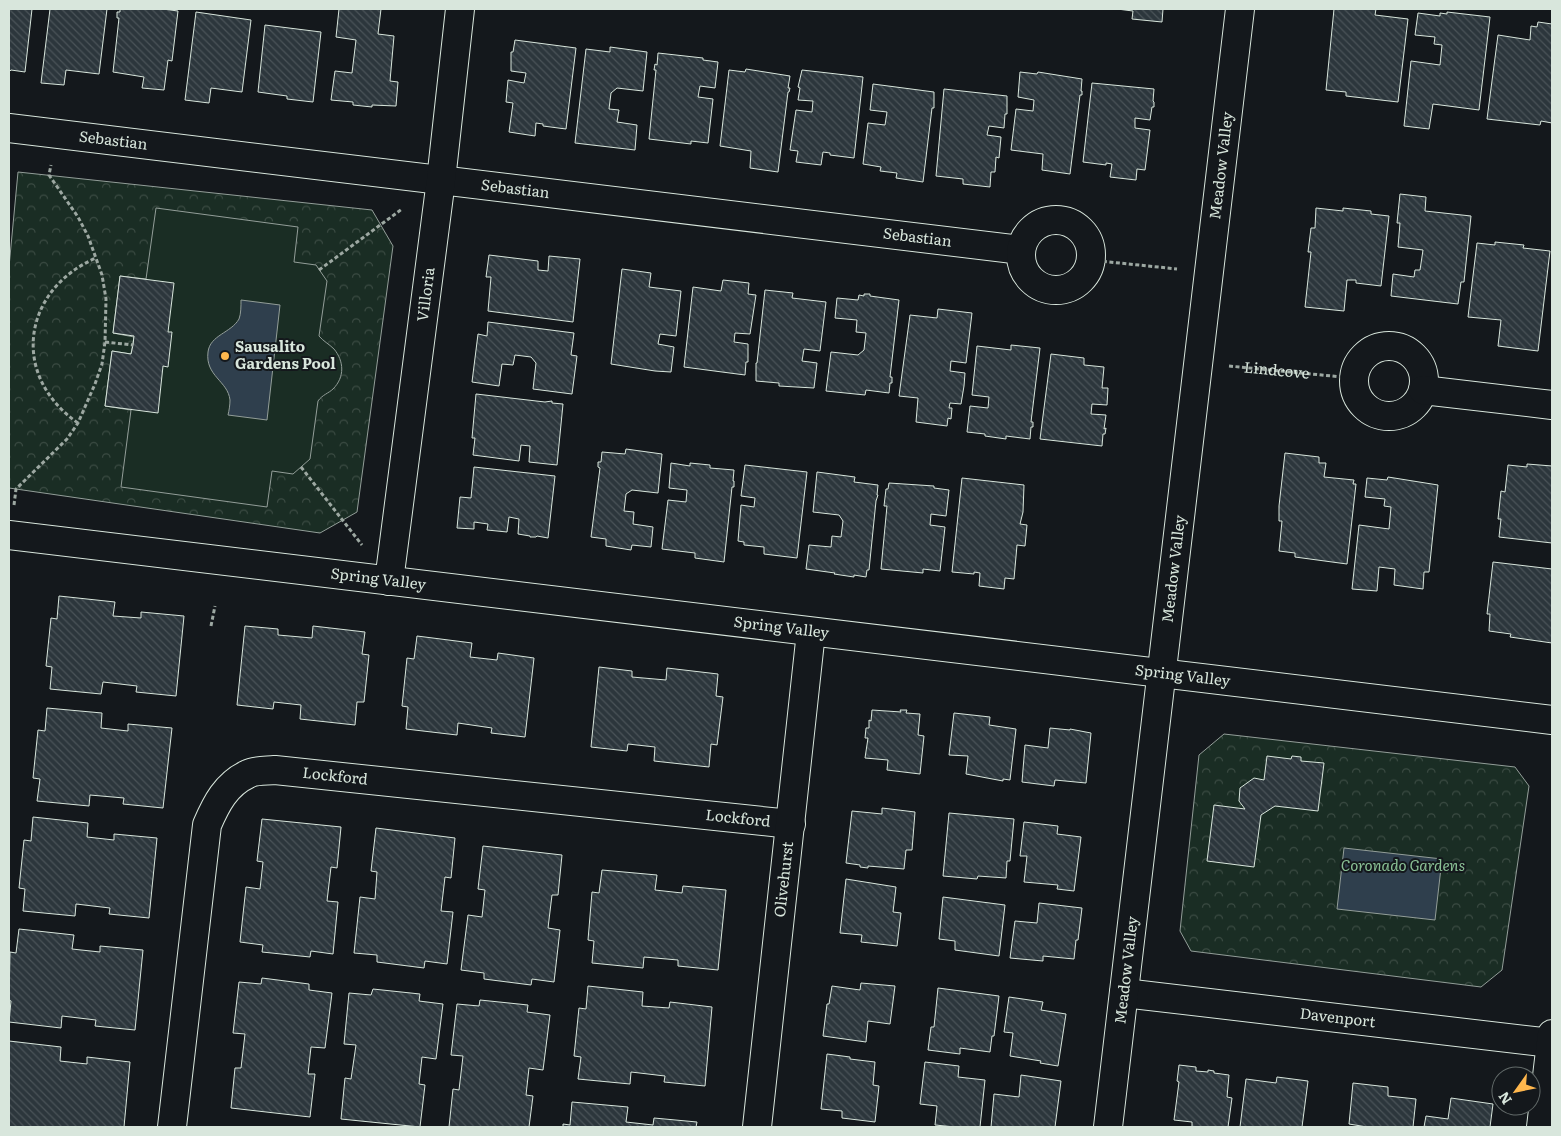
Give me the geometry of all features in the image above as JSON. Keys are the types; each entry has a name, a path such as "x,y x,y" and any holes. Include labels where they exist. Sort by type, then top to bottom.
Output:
{"street":[{"name":"Villoria","path":"390,581 441,180 460,9"},
{"name":"Meadow Valley","path":"1108,1127 1240,9"},
{"name":"Sebastian","path":"9,128 1021,250"},
{"path":"1056,219 1073,223 1085,235 1091,251 1090,260 1088,268 1079,282 1064,289 1047,289 1032,281 1022,266 1021,250 1027,234 1040,223 1056,219"},
{"path":"1385,346 1402,349 1416,358 1424,373 1423,390 1415,405 1401,415 1384,417 1368,410 1357,397 1353,378 1358,364 1369,352 1385,346"},
{"path":"1423,390 1552,405"},
{"name":"Spring Valley","path":"9,535 1552,720"},
{"name":"Olivehurst","path":"757,1127 812,632"},
{"name":"Lockford","path":"172,1127 207,825 218,800 232,784 249,773 275,770 791,824"},
{"name":"Davenport","path":"1124,993 1552,1039"},
{"path":"1541,1127 1552,1039"}],"path":[{"path":"9,535 16,489 68,439 78,423 96,384 102,364 105,342 106,298 102,276 88,236 78,217 50,175 55,134"},
{"path":"319,270 441,180"},
{"path":"78,423 58,406 42,385 34,360 34,333 36,319 48,297 63,277 96,258"},
{"path":"1090,260 1209,272"},
{"path":"105,342 133,345"},
{"name":"Lindcove","path":"1198,363 1353,378"},
{"path":"301,467 390,581"},
{"path":"211,626 215,606"}],"green space":[{"path":"18,172 372,210 393,246 357,512 320,533 9,488 9,267"},
{"name":"Sausalito Gardens Pool","path":"156,208 298,227 294,262 316,265 327,281 319,336 334,349 340,359 342,369 340,379 333,389 318,401 310,459 293,474 272,471 267,507 121,487 131,410 105,406 112,351 131,354 134,337 113,333 120,276 146,279"},
{"name":"Coronado Gardens","path":"1224,734 1515,767 1529,786 1502,970 1481,987 1191,951 1180,931 1199,755"}],"water":[{"path":"241,300 280,305 267,420 228,415 230,400 228,393 213,373 208,360 208,352 213,342 239,319"},
{"path":"1344,848 1442,859 1435,920 1337,909"}],"building":[{"path":"9,9 32,9 25,72 11,70 9,72"},
{"path":"50,9 107,9 99,74 66,70 64,85 41,83"},
{"path":"120,9 178,11 172,61 168,60 164,90 142,88 144,77 113,72 119,18 117,18 117,12 120,12"},
{"path":"339,9 381,9 378,34 394,36 390,81 398,82 396,106 372,105 372,107 353,105 353,102 331,100 335,71 352,73 356,40 336,37"},
{"path":"1117,9 1163,9 1162,22 1132,19 1133,11"},
{"path":"1334,9 1376,9 1375,15 1408,19 1398,102 1346,96 1346,92 1326,90"},
{"path":"196,12 251,20 242,92 211,88 209,103 185,100"},
{"path":"1447,12 1490,17 1479,110 1433,104 1429,129 1404,126 1411,61 1440,65 1442,45 1434,44 1435,37 1415,35 1418,13 1440,16 1440,13 1447,14"},
{"path":"1538,22 1552,24 1552,123 1541,121 1540,125 1487,119 1498,35 1530,40 1531,26 1537,27"},
{"path":"265,25 321,32 313,102 287,99 287,96 258,92"},
{"path":"515,40 576,48 566,129 543,126 543,124 536,123 535,136 509,132 513,103 506,102 508,80 524,83 526,73 511,71 511,52 513,52"},
{"path":"610,47 647,52 643,91 617,88 611,93 609,109 619,110 617,122 637,125 635,150 575,143 586,49 610,52"},
{"path":"658,53 703,58 703,60 718,62 715,88 700,86 698,97 713,99 708,143 691,141 691,144 649,139 656,70 654,70 655,64 657,65"},
{"path":"746,69 790,76 778,172 750,168 751,151 720,146 729,70 745,72"},
{"path":"802,70 863,77 854,158 830,155 830,153 823,152 821,165 796,162 798,151 790,150 796,110 812,112 813,101 798,100 800,88 798,87"},
{"path":"1020,72 1037,74 1038,72 1082,79 1082,95 1080,95 1070,174 1042,170 1043,154 1011,150 1016,109 1033,111 1034,100 1018,97"},
{"path":"1092,83 1154,89 1154,107 1152,107 1150,120 1135,118 1135,128 1150,130 1145,170 1137,169 1136,180 1110,177 1112,164 1083,162"},
{"path":"873,84 934,92 934,108 932,108 923,182 896,178 897,173 880,171 881,167 863,164 868,123 885,125 887,112 870,110"},
{"path":"944,89 1007,96 1007,114 1005,114 1004,128 989,126 987,135 1001,137 999,158 996,157 995,172 991,172 990,187 963,184 963,179 936,176"},
{"path":"1400,194 1426,197 1425,211 1471,216 1464,282 1461,282 1458,304 1391,296 1393,274 1414,277 1415,270 1420,270 1423,250 1398,247 1400,223 1397,223"},
{"path":"1316,208 1343,211 1343,208 1371,211 1371,214 1389,216 1381,286 1356,283 1356,280 1347,280 1344,311 1305,307 1311,252 1308,252 1311,228 1315,228"},
{"path":"1495,242 1524,245 1523,248 1550,251 1538,351 1498,346 1501,320 1468,317 1477,243 1495,245"},
{"path":"489,255 538,261 538,270 548,271 549,256 580,259 573,322 488,311 491,277 486,277"},
{"path":"622,269 651,273 649,287 681,291 676,336 660,334 658,344 674,347 671,372 611,364"},
{"path":"120,276 174,283 168,332 172,332 168,367 163,366 158,413 105,406 112,351 131,354 133,345 134,336 113,333"},
{"path":"723,280 749,283 748,294 756,295 750,334 735,333 734,342 748,344 748,362 746,362 745,375 684,367 693,287 721,291"},
{"path":"765,290 793,293 792,298 826,302 820,351 804,349 802,361 817,363 814,388 779,386 779,383 756,381 756,363"},
{"path":"864,294 899,300 890,377 892,377 892,383 890,383 889,393 866,390 865,395 826,391 831,352 858,355 864,350 866,333 856,332 857,320 835,318 837,298 858,300 859,295 864,296"},
{"path":"938,309 972,313 966,363 951,361 950,371 965,373 961,404 950,403 949,408 952,408 951,419 948,418 947,426 916,422 918,398 899,396 910,315 937,318"},
{"path":"488,322 574,333 571,355 577,356 572,394 533,389 536,363 531,357 515,355 513,365 502,364 499,386 472,382 478,334 487,336"},
{"path":"1011,345 1040,348 1031,422 1033,422 1033,427 1031,427 1030,439 1006,436 1006,439 967,432 970,406 988,408 989,397 972,395 977,346 1011,350"},
{"path":"1051,354 1084,358 1084,365 1104,367 1102,388 1108,388 1107,405 1092,404 1091,414 1106,415 1104,429 1106,428 1105,434 1103,434 1102,446 1040,439"},
{"path":"476,394 545,402 552,401 552,403 563,404 557,465 529,462 530,446 521,445 519,461 473,455 475,438 472,438"},
{"path":"626,449 662,454 658,493 632,490 626,494 624,511 634,512 633,524 653,527 651,547 632,545 631,550 606,546 606,539 591,537 600,468 598,467 598,462 601,462 602,452 625,454"},
{"path":"1285,453 1319,457 1319,463 1326,463 1324,477 1354,480 1353,484 1356,484 1347,564 1295,557 1295,553 1279,551 1282,521 1279,521 1279,506"},
{"path":"671,463 690,466 690,463 710,465 710,468 734,470 734,487 732,487 724,562 695,558 695,553 662,549 668,500 686,502 687,490 669,488"},
{"path":"1527,464 1552,466 1552,543 1499,537 1501,519 1498,519 1501,491 1505,492 1508,465 1527,467"},
{"path":"745,465 807,472 797,558 764,554 764,547 744,545 744,542 738,541 741,505 754,507 755,498 741,496"},
{"path":"474,467 555,476 548,538 518,534 519,519 509,517 507,532 487,530 488,524 474,522 474,529 457,528 460,497 471,498"},
{"path":"817,472 855,477 854,482 878,485 869,570 867,570 866,577 854,575 854,577 806,569 809,545 831,547 832,536 841,537 843,521 839,515 813,512"},
{"path":"1388,477 1438,485 1429,572 1424,572 1423,589 1394,585 1395,569 1379,567 1377,591 1352,589 1359,525 1389,529 1391,507 1384,506 1385,499 1365,497 1367,478 1387,480"},
{"path":"962,478 1024,485 1023,512 1020,524 1027,525 1025,546 1017,545 1014,579 1005,578 1004,589 979,586 980,573 952,572"},
{"path":"889,483 934,486 934,488 949,490 946,516 931,514 930,525 945,527 940,571 923,569 923,573 881,569 887,506 884,506 886,489 888,489"},
{"path":"1493,562 1552,569 1552,643 1510,637 1511,634 1489,631 1490,614 1487,614"},
{"path":"59,596 115,602 113,616 141,618 141,612 184,616 176,696 136,692 137,686 103,682 101,694 50,689 52,667 46,666 51,618 57,619"},
{"path":"245,626 278,629 278,635 312,638 313,626 365,632 362,654 369,655 364,702 357,702 355,725 300,719 301,705 274,702 273,709 237,705"},
{"path":"417,636 472,643 470,657 497,660 498,653 534,658 525,737 491,733 492,728 458,723 457,735 406,729 408,707 402,706 407,658 414,659"},
{"path":"599,667 632,671 632,677 666,680 667,668 718,674 716,696 723,697 717,745 711,744 709,767 654,761 655,747 628,744 627,751 591,747"},
{"path":"47,708 102,713 101,728 128,731 128,724 172,728 163,808 123,804 124,798 90,795 89,806 37,801 40,779 33,778 38,730 45,731"},
{"path":"872,710 901,712 900,710 907,710 906,713 920,714 918,735 924,736 920,774 887,770 888,760 865,758 868,738 865,738 866,728 869,728"},
{"path":"954,713 990,717 989,725 1016,729 1010,780 1003,779 1003,781 966,774 968,756 949,755"},
{"path":"1050,728 1091,733 1086,783 1055,780 1054,786 1022,782 1025,745 1048,748"},
{"path":"1267,756 1291,759 1292,756 1301,757 1301,761 1324,763 1318,811 1275,806 1261,815 1254,867 1207,861 1214,805 1245,809 1239,801 1240,788 1254,778 1264,780"},
{"path":"882,808 915,812 912,850 906,850 904,869 868,866 868,868 846,863 852,811 882,814"},
{"path":"949,813 1014,819 1010,861 1007,861 1006,878 978,876 977,879 943,876"},
{"path":"33,817 88,823 87,837 114,840 114,834 157,838 149,918 109,914 110,908 76,904 75,916 23,911 25,889 19,888 24,840 31,841"},
{"path":"262,819 341,827 337,868 331,867 327,901 338,902 333,954 311,951 310,957 262,952 263,945 240,942 246,887 260,889 263,862 257,861"},
{"path":"1024,822 1058,826 1057,834 1081,837 1074,891 1057,889 1058,885 1024,882 1027,856 1020,856"},
{"path":"376,828 455,838 451,878 445,877 441,911 453,912 447,964 425,961 424,968 377,962 377,955 354,953 360,897 375,899 377,872 371,871"},
{"path":"483,846 562,855 558,895 552,895 548,928 560,930 554,982 532,979 531,985 484,979 484,973 461,970 468,915 482,917 485,890 478,889"},
{"path":"602,870 657,875 655,890 682,893 683,886 726,890 718,970 678,966 678,960 644,957 643,968 592,963 594,941 588,940 592,892 599,893"},
{"path":"846,879 896,887 893,912 901,913 897,946 861,942 862,935 840,933"},
{"path":"943,897 1005,905 999,956 955,950 955,941 939,939"},
{"path":"1039,903 1082,908 1074,959 1043,956 1043,961 1010,958 1015,921 1037,923"},
{"path":"19,929 74,935 72,949 100,952 100,946 143,950 135,1030 95,1026 96,1020 62,1016 61,1028 9,1022 11,1001 9,1000 10,952 16,953"},
{"path":"262,978 309,984 309,990 332,993 325,1048 311,1047 308,1074 315,1074 310,1117 231,1108 235,1068 241,1068 245,1034 233,1033 239,982 261,984"},
{"path":"861,983 895,986 890,1024 868,1021 866,1042 823,1036 827,1004 829,1004 832,986 860,990"},
{"path":"588,986 643,992 642,1006 669,1008 670,1002 712,1007 705,1086 664,1082 665,1076 631,1072 630,1084 578,1079 581,1057 574,1056 579,1008 586,1009"},
{"path":"938,988 999,996 990,1052 960,1048 960,1054 928,1050 931,1027 934,1027"},
{"path":"373,989 420,994 419,1001 443,1004 436,1059 422,1057 419,1084 425,1085 420,1127 341,1119 345,1078 351,1079 356,1045 344,1044 349,993 371,995"},
{"path":"1009,997 1043,1002 1041,1010 1066,1014 1058,1066 1010,1056 1013,1033 1004,1032"},
{"path":"480,1000 528,1005 527,1012 550,1015 543,1070 529,1068 526,1095 533,1096 529,1127 449,1127 453,1089 459,1090 463,1056 451,1055 457,1004 479,1006"},
{"path":"9,1041 61,1047 60,1061 87,1064 87,1057 130,1062 124,1127 9,1127"},
{"path":"827,1054 875,1062 873,1085 879,1086 875,1122 842,1118 842,1111 821,1109"},
{"path":"925,1062 959,1066 958,1077 985,1080 980,1127 935,1125 937,1106 920,1104"},
{"path":"1179,1065 1196,1067 1196,1071 1208,1072 1208,1070 1214,1071 1214,1073 1229,1075 1227,1097 1232,1098 1228,1127 1192,1127 1192,1122 1174,1120 1179,1082 1177,1081"},
{"path":"1021,1075 1061,1081 1055,1127 991,1127 994,1094 1019,1097"},
{"path":"1277,1077 1308,1081 1302,1127 1240,1127 1246,1079 1276,1083"},
{"path":"1353,1083 1388,1087 1388,1096 1416,1099 1413,1127 1367,1127 1349,1124"},
{"path":"1451,1098 1491,1104 1490,1127 1424,1127 1426,1116 1448,1119"},
{"path":"572,1102 628,1107 626,1122 653,1125 654,1118 697,1122 696,1127 563,1127 563,1124 570,1125"}],"place":[{"name":"Sausalito Gardens Pool","path":"225,356"}]}
